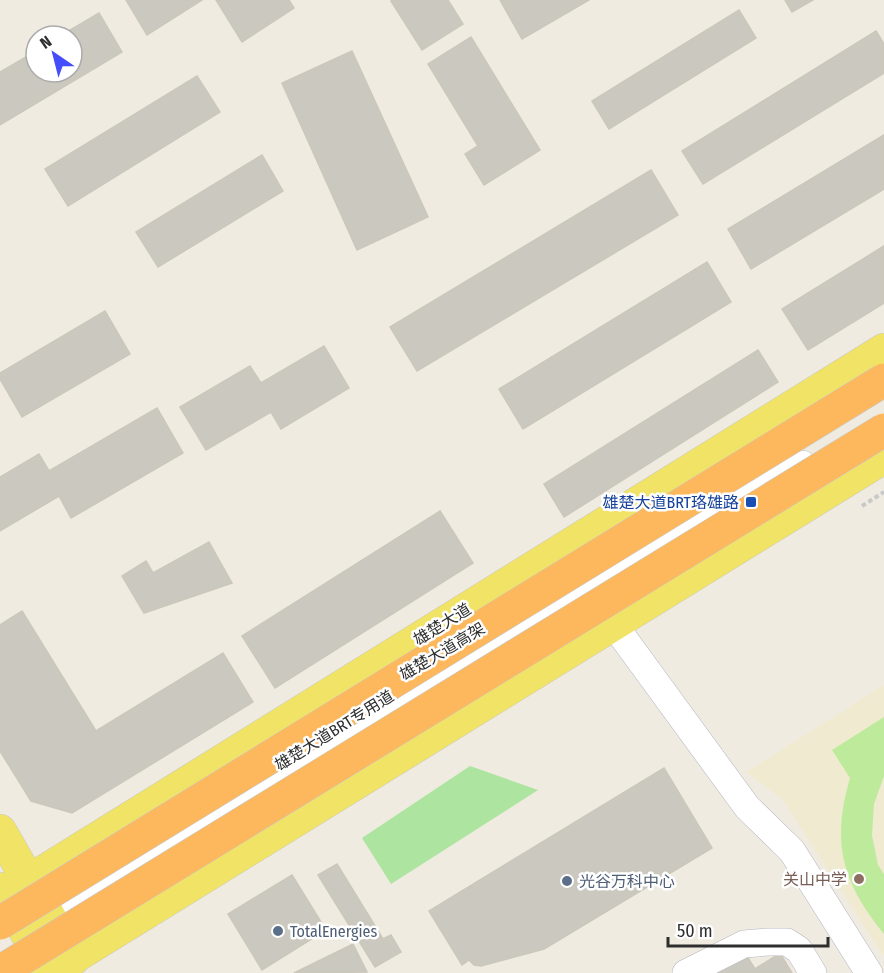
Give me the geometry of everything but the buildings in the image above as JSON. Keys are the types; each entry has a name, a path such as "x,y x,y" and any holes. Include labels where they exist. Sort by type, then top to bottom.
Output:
{"highway":[{"name":"雄楚大道高架","path":"16,910 884,380"},
{"path":"0,972 884,430"}],"main road":[{"name":"雄楚大道","path":"16,910 884,350"},
{"path":"0,831 16,910 62,969 884,457"}],"street":[{"name":"雄楚大道BRT专用道","path":"16,910 549,597 884,395"},
{"name":"雄楚大道BRT专用道","path":"16,910 158,852 745,494 884,417"},
{"path":"614,625 747,807 792,851 869,973"},
{"path":"686,973 744,944 787,942 798,950 813,973"}],"path":[{"path":"862,506 884,492"}],"shaded area":[{"name":"关山中学","path":"884,685 884,957 783,800 746,772"}],"green space":[{"path":"884,717 884,776 874,804 872,835 878,865 884,874 884,934 858,897 844,861 841,822 850,778 832,750"},
{"path":"470,766 538,790 391,884 362,838"}],"place":[{"name":"雄楚大道BRT珞雄路","path":"751,502"},
{"name":"关山中学","path":"859,879"},
{"name":"光谷万科中心","path":"567,881"},
{"name":"TotalEnergies","path":"278,931"}]}
